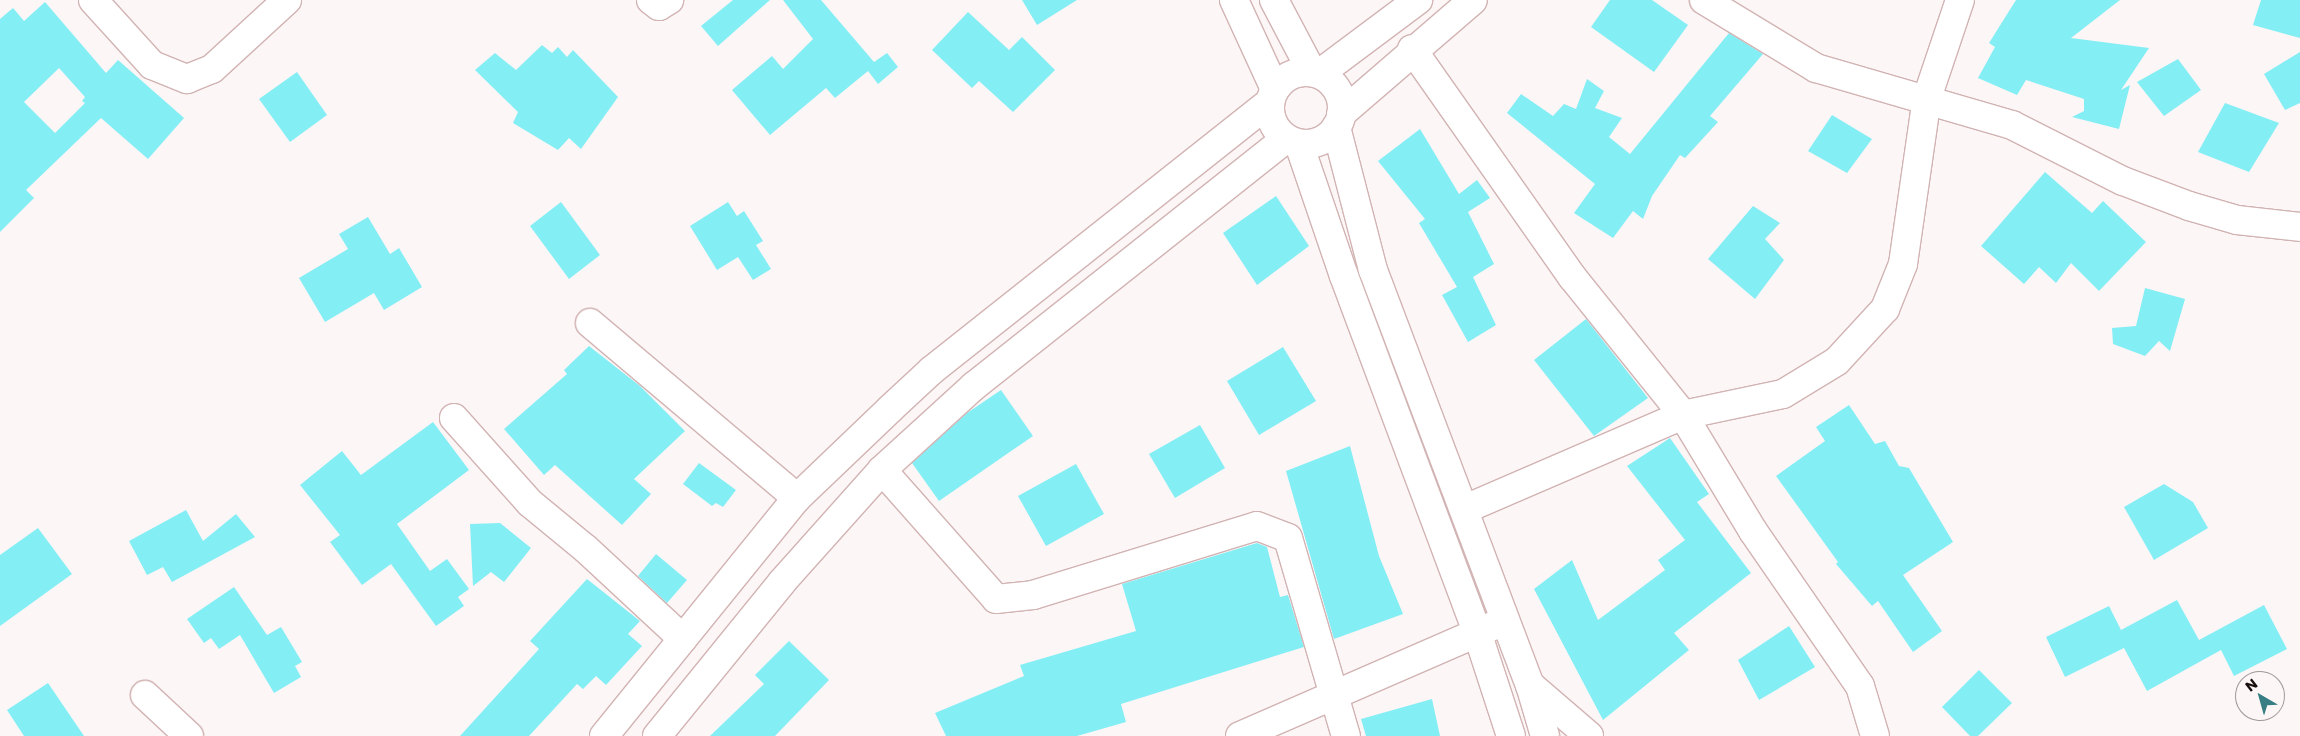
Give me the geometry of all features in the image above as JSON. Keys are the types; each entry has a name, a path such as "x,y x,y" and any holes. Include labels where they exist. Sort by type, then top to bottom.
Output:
{"street":[{"path":"93,0 152,65 187,79 212,69 287,0"},
{"path":"651,0 659,6 669,0"},
{"path":"1234,0 1272,95 1272,123 1293,141 1477,632 1510,736"},
{"path":"1274,0 1315,73 1337,90 1339,121 1373,270 1465,509 1504,621 1530,685 1545,736"},
{"path":"604,736 797,498 932,370 1298,73 1315,73 1418,0"},
{"path":"658,736 782,582 882,470 974,386 1293,141 1314,143 1412,49 1473,0"},
{"path":"1704,0 1816,68 1927,98 2012,125 2123,181 2189,206 2237,220 2300,227"},
{"path":"1465,509 1683,415 1783,394 1837,361 1885,309 1903,264 1927,98 1960,0"},
{"path":"1412,49 1573,278 1683,415 1752,531 1860,686 1875,736"},
{"path":"590,323 797,498"},
{"path":"454,418 530,503 586,549 683,639"},
{"path":"882,470 996,599 1033,596 1257,526 1288,538 1346,736"},
{"path":"1240,736 1504,621"},
{"path":"1530,685 1588,736"},
{"path":"144,695 189,736"}],"building":[{"path":"733,0 770,0 718,46 701,26"},
{"path":"783,0 821,0 874,62 887,53 898,67 878,84 868,71 835,98 826,88 770,135 732,90 772,56 783,69 813,39"},
{"path":"1022,0 1077,0 1037,25"},
{"path":"1610,0 1652,0 1688,25 1654,72 1591,27"},
{"path":"2016,0 2120,0 2071,38 2149,48 2121,90 2130,85 2119,129 2072,117 2084,111 2084,99 2026,80 2017,95 1978,78 1995,47 1989,43"},
{"path":"2261,0 2300,0 2300,38 2253,25"},
{"path":"45,2 106,73 118,60 184,118 148,159 101,118 26,190 34,198 0,232 0,19 13,8 24,21","holes":["59,68 85,97 82,101 85,103 55,133 24,102"]},
{"path":"968,12 1009,50 1022,37 1055,70 1013,112 979,81 972,88 932,50"},
{"path":"1729,33 1763,54 1710,116 1718,122 1685,158 1680,155 1652,196 1643,219 1633,211 1613,238 1574,213 1595,184 1507,113 1521,94 1553,116 1564,104 1576,109 1587,79 1604,91 1595,108 1622,118 1609,137 1630,154"},
{"path":"542,45 552,53 558,47 567,57 573,50 618,97 581,149 569,138 558,150 513,123 518,112 475,70 495,53 516,70"},
{"path":"2300,52 2300,103 2285,110 2264,74"},
{"path":"2178,59 2201,90 2164,116 2137,82"},
{"path":"297,72 327,115 290,142 259,99"},
{"path":"2225,103 2279,123 2249,172 2198,152"},
{"path":"1832,115 1872,139 1847,173 1808,151"},
{"path":"1420,129 1459,194 1477,180 1490,198 1468,212 1494,264 1473,277 1496,325 1468,342 1442,295 1457,287 1419,223 1425,219 1378,161"},
{"path":"2045,172 2092,213 2103,201 2146,242 2099,291 2071,263 2056,283 2039,267 2024,284 1981,246"},
{"path":"1276,196 1309,246 1257,285 1223,233"},
{"path":"561,202 600,255 569,279 530,226"},
{"path":"728,202 737,216 744,211 763,241 756,245 771,269 753,280 738,257 717,270 690,226"},
{"path":"1753,206 1780,223 1765,239 1784,260 1755,299 1708,259"},
{"path":"368,217 390,254 399,248 422,287 384,310 374,293 325,322 299,278 348,249 339,234"},
{"path":"2145,288 2185,299 2170,351 2159,341 2145,356 2113,344 2112,328 2136,326"},
{"path":"1586,319 1648,398 1594,436 1534,360"},
{"path":"589,346 640,386 685,431 634,479 651,494 622,525 555,465 544,475 504,429 567,374 564,370"},
{"path":"1283,347 1316,401 1259,435 1227,381"},
{"path":"1001,390 1033,436 939,501 912,463 967,413"},
{"path":"1849,405 1875,444 1885,441 1899,466 1909,468 1953,542 1903,575 1942,631 1913,652 1878,601 1872,606 1836,564 1838,562 1776,476 1825,441 1816,427"},
{"path":"433,422 469,470 397,524 430,571 447,559 469,589 458,597 464,606 436,626 391,564 362,585 330,542 340,535 300,485 342,451 361,475"},
{"path":"1200,425 1225,468 1175,498 1149,454"},
{"path":"1670,438 1709,494 1697,502 1751,573 1674,633 1689,650 1603,720 1534,589 1572,560 1598,620 1665,570 1658,560 1685,540 1627,466"},
{"path":"1350,446 1379,556 1403,614 1334,639 1286,471"},
{"path":"699,463 736,490 723,507 716,503 712,506 683,484"},
{"path":"1076,464 1104,514 1046,546 1018,496"},
{"path":"2164,484 2193,502 2208,528 2154,560 2124,507"},
{"path":"186,510 203,541 236,514 255,537 172,582 163,567 147,575 129,541"},
{"path":"500,523 531,548 504,582 491,572 473,586 470,524"},
{"path":"38,528 72,574 0,626 0,555"},
{"path":"1257,543 1267,547 1280,597 1288,595 1304,647 1121,704 1126,722 1077,736 946,736 935,713 1024,676 1020,665 1136,631 1122,584"},
{"path":"656,554 687,580 667,603 638,576"},
{"path":"587,579 640,621 628,634 642,646 606,685 596,676 583,689 577,684 529,736 460,736 539,649 530,641"},
{"path":"234,587 267,635 281,627 302,662 295,666 301,677 274,693 240,635 219,649 211,638 204,643 187,619"},
{"path":"2177,600 2199,640 2264,605 2287,649 2244,671 2235,671 2234,676 2221,650 2147,691 2124,648 2065,677 2046,637 2109,606 2121,630"},
{"path":"1789,626 1815,667 1759,700 1738,660"},
{"path":"789,641 829,680 775,736 710,736 764,684 755,675"},
{"path":"1979,670 2012,703 1978,736 1970,736 1942,707"},
{"path":"48,683 84,736 24,736 7,710"},
{"path":"1432,699 1440,736 1366,736 1361,719"}]}
